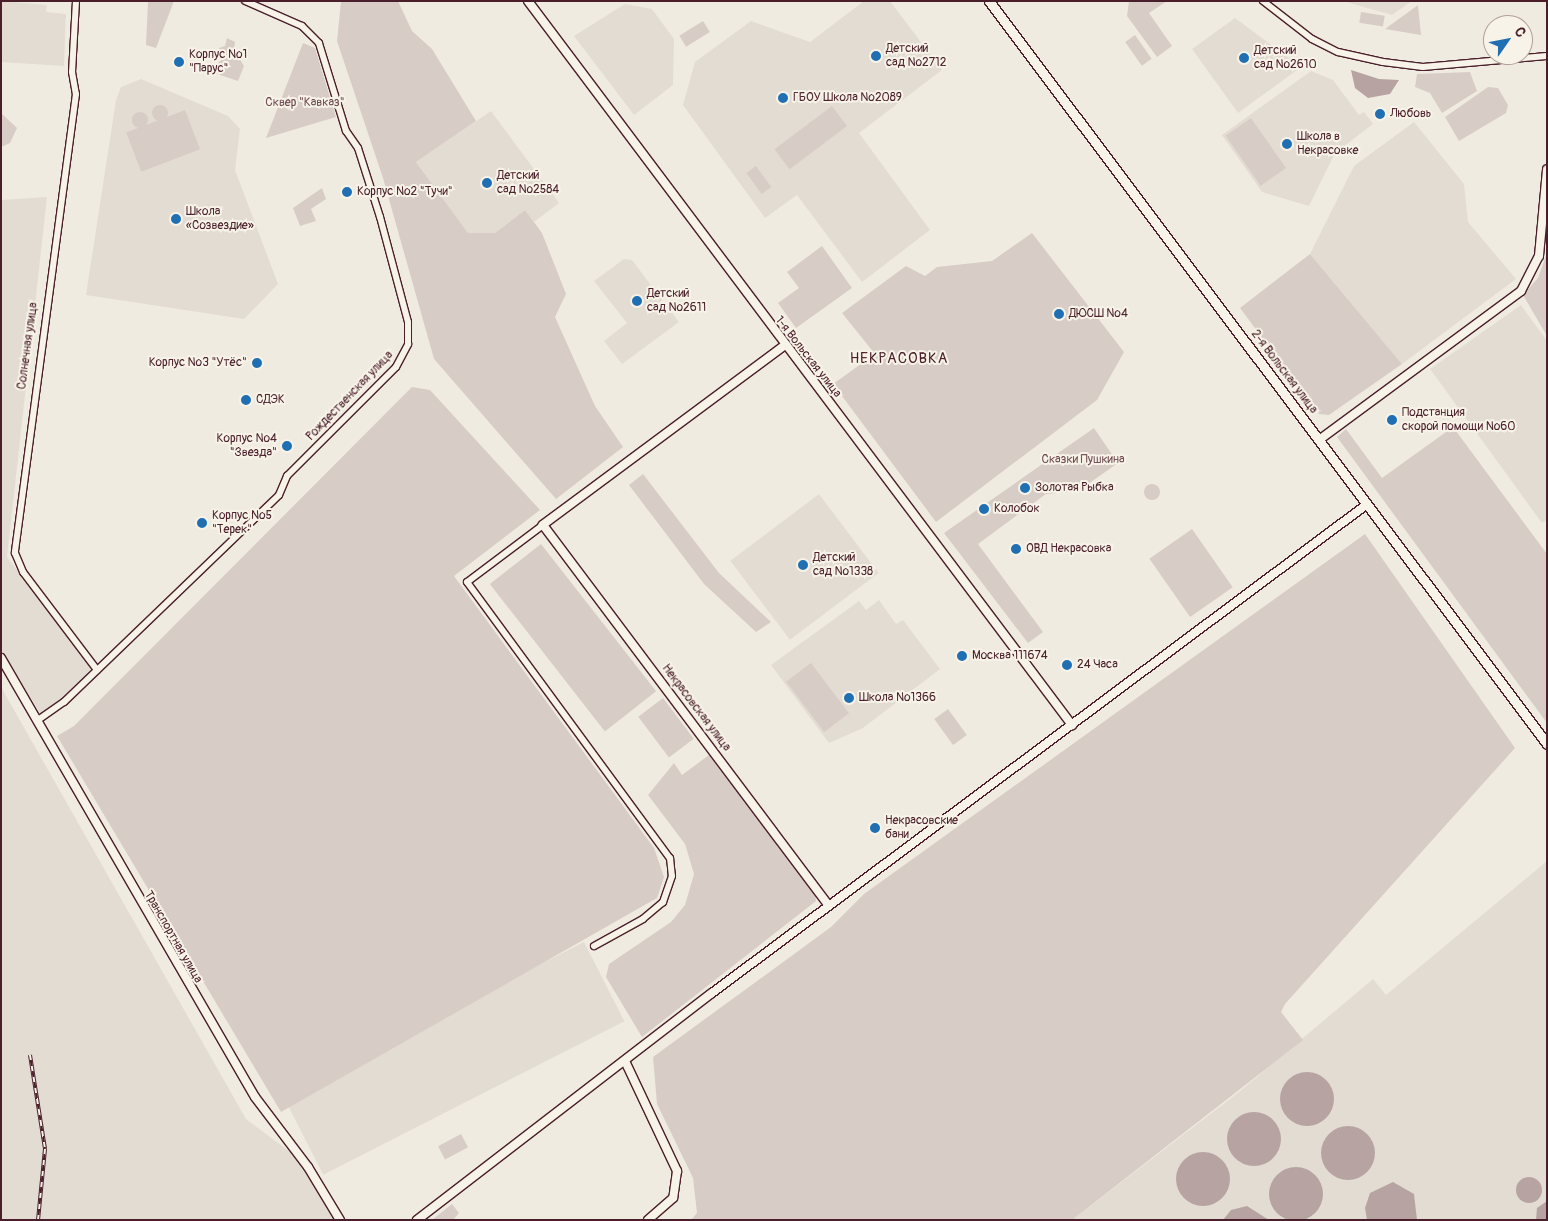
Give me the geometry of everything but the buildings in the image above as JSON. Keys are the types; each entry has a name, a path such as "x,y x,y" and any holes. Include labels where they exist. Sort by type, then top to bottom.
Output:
{"main road":[{"name":"2-я Вольская улица","path":"991,1 1366,505 1547,744"}],"street":[{"name":"Солнечная улица","path":"76,1 72,72 76,94 15,547 23,572 97,670"},
{"name":"Рождественская улица","path":"38,720 97,670 279,495 287,476 396,367 408,344 408,322 380,217 358,148 346,131 319,43 302,26 245,1"},
{"name":"1-я Вольская улица","path":"528,1 1072,725"},
{"path":"1263,1 1292,26 1326,46 1383,62 1423,68 1547,56"},
{"path":"1319,440 1521,290 1538,256 1547,169"},
{"path":"594,946 643,919 664,902 672,876 670,858 467,582 785,345"},
{"path":"417,1220 829,906 1366,505"},
{"name":"Некрасовская улица","path":"544,525 829,906"},
{"name":"Транспортная улица","path":"1,658 250,1089 340,1220"},
{"path":"625,1061 676,1171 673,1198 648,1220"}],"shaded area":[{"path":"1,1 47,5 46,12 66,14 64,66 1,62"},
{"path":"864,1 890,1 942,70 859,133 930,230 862,282 797,195 765,218 683,105 695,62 751,21 810,42"},
{"path":"1343,1 1412,1 1392,15"},
{"path":"625,4 652,9 674,39 673,85 634,115 574,36"},
{"name":"Детский сад №2610","path":"1235,18 1301,67 1238,113 1192,49"},
{"path":"1351,70 1379,79 1399,80 1390,94 1368,98 1355,88"},
{"name":"Школа в Некрасовке","path":"1311,71 1333,80 1359,115 1364,112 1373,124 1335,153 1309,206 1262,192 1222,135"},
{"name":"Школа «Созвездие»","path":"141,79 228,116 240,129 235,170 278,284 244,319 86,295 116,100 121,87"},
{"name":"Детский сад №2584","path":"491,111 559,203 534,222 525,210 495,233 468,233 416,162"},
{"path":"1414,122 1464,184 1468,222 1516,279 1402,364 1310,254 1354,166"},
{"path":"47,197 7,557 92,668 45,721 1,650 1,200"},
{"name":"Детский сад №2611","path":"624,259 632,260 679,322 622,364 604,341 627,323 594,281"},
{"path":"1521,305 1547,341 1547,520 1542,523 1430,369"},
{"name":"Детский сад №1338","path":"819,494 879,573 790,640 730,561"},
{"name":"Школа №1366","path":"879,600 896,624 903,620 940,669 863,728 829,743 771,665 859,601 866,610"},
{"path":"1,687 246,1119 297,1157 335,1220 1,1220"},
{"path":"1547,861 1547,1220 1072,1220 1239,1092 1373,979 1386,995"},
{"path":"584,942 624,1021 323,1175 283,1095"},
{"path":"1307,1072 1317,1074 1326,1080 1332,1089 1334,1099 1332,1109 1326,1118 1317,1124 1307,1126 1297,1124 1288,1118 1282,1109 1280,1099 1282,1089 1288,1080 1297,1074"},
{"path":"1254,1112 1264,1114 1273,1120 1279,1129 1281,1139 1279,1149 1273,1158 1264,1164 1254,1166 1244,1164 1235,1158 1229,1149 1227,1139 1229,1129 1235,1120 1244,1114"},
{"path":"1348,1126 1358,1128 1367,1134 1373,1143 1375,1153 1373,1163 1367,1172 1358,1178 1348,1180 1338,1178 1329,1172 1323,1163 1321,1153 1323,1143 1329,1134 1338,1128"},
{"path":"1203,1152 1213,1154 1222,1160 1228,1169 1230,1179 1228,1189 1222,1198 1213,1204 1203,1206 1193,1204 1184,1198 1178,1189 1176,1179 1178,1169 1184,1160 1193,1154"},
{"path":"1296,1167 1306,1169 1315,1175 1321,1184 1323,1194 1321,1204 1315,1213 1306,1219 1296,1221 1286,1219 1277,1213 1271,1204 1269,1194 1271,1184 1277,1175 1286,1169"},
{"path":"1529,1177 1539,1180 1542,1190 1539,1200 1529,1203 1519,1200 1516,1190 1519,1180"},
{"path":"1393,1182 1414,1194 1417,1220 1367,1220 1365,1208 1370,1193"},
{"path":"1547,1201 1547,1220 1536,1220 1537,1208"},
{"path":"1247,1206 1269,1220 1223,1220 1231,1210"}],"green space":[{"path":"148,1 174,1 156,48 146,45"},
{"path":"341,1 398,1 412,31 432,49 476,121 416,162 468,233 495,233 525,210 542,233 566,294 555,317 595,406 623,447 556,499 434,359 383,178 337,41"},
{"path":"1129,1 1167,1 1149,13 1172,46 1157,57 1127,16"},
{"path":"1418,5 1421,35 1385,29"},
{"path":"1361,12 1385,16 1383,27 1359,23"},
{"path":"703,21 710,32 686,47 679,36"},
{"path":"1135,35 1152,59 1142,66 1125,42"},
{"path":"227,38 235,42 234,50 244,66 238,81 214,73 222,55 219,48 225,46"},
{"name":"Сквер \"Кавказ\"","path":"303,43 315,48 336,117 266,138"},
{"path":"1470,72 1477,91 1442,113 1430,93 1415,87 1417,74"},
{"path":"1488,87 1498,88 1508,105 1506,113 1459,141 1445,117"},
{"path":"160,105 168,113 160,121 152,113"},
{"path":"832,106 847,126 790,169 774,149"},
{"path":"185,110 200,149 141,172 126,133"},
{"path":"140,112 148,120 140,128 132,120"},
{"path":"1,113 17,128 10,143 1,147"},
{"path":"1251,118 1286,168 1261,186 1226,136"},
{"path":"756,166 771,187 762,194 746,173"},
{"path":"322,188 326,199 311,209 316,221 300,226 293,208"},
{"path":"1032,233 1124,352 1097,400 936,522 833,384 875,354 842,313 906,266 925,276 937,267 992,261"},
{"path":"822,246 852,288 796,328 778,303 799,288 787,272"},
{"path":"1547,253 1547,336 1523,295 1538,278"},
{"path":"1310,254 1402,364 1329,415 1319,414 1240,308"},
{"path":"412,387 430,390 540,510 454,576 654,848 664,877 657,898 281,1112 57,736 74,726"},
{"path":"1453,427 1547,554 1547,723 1337,437 1346,429 1382,478"},
{"name":"Сказки Пушкина","path":"1094,428 1118,463 1078,491 1046,494 978,544 1043,632 1028,643 944,533"},
{"path":"643,474 719,573 771,622 756,632 704,584 629,485"},
{"path":"1152,484 1158,486 1160,492 1158,498 1152,500 1146,498 1144,492 1146,486"},
{"path":"1192,529 1233,587 1190,617 1149,559"},
{"path":"1365,534 1515,748 1285,1004 1281,1012 1303,1040 1072,1220 691,1220 697,1213 693,1178 657,1104 653,1057 831,927 864,894"},
{"path":"541,544 656,691 605,731 490,584"},
{"path":"811,663 849,713 824,732 786,682"},
{"path":"663,698 694,739 669,757 638,717"},
{"path":"948,709 967,735 953,745 934,719"},
{"path":"709,755 815,892 816,901 642,1037 606,977 609,964 671,922 685,905 694,874 685,844 648,795 674,763 682,775"},
{"path":"461,1134 468,1147 445,1159 438,1146"},
{"path":"452,1204 459,1213 453,1220 432,1220"}],"railway":[{"path":"30,1055 45,1149 38,1220"}],"place":[{"name":"Детский сад №2712","path":"876,56"},
{"name":"Детский сад №2610","path":"1244,58"},
{"name":"Корпус №1 \"Парус\"","path":"179,62"},
{"name":"ГБОУ Школа №2089","path":"783,98"},
{"name":"Любовь","path":"1380,114"},
{"name":"Школа в Некрасовке","path":"1287,144"},
{"name":"Детский сад №2584","path":"487,183"},
{"name":"Корпус №2 \"Тучи\"","path":"347,192"},
{"name":"Школа «Созвездие»","path":"176,219"},
{"name":"Детский сад №2611","path":"637,301"},
{"name":"ДЮСШ №4","path":"1059,314"},
{"name":"Корпус №3 \"Утёс\"","path":"257,363"},
{"name":"СДЭК","path":"246,400"},
{"name":"Подстанция скорой помощи №60","path":"1392,420"},
{"name":"Корпус №4 \"Звезда\"","path":"287,446"},
{"name":"Золотая Рыбка","path":"1025,488"},
{"name":"Колобок","path":"984,509"},
{"name":"Корпус №5 \"Терек\"","path":"202,523"},
{"name":"ОВД Некрасовка","path":"1016,549"},
{"name":"Детский сад №1338","path":"803,565"},
{"name":"Москва 111674","path":"962,656"},
{"name":"24 Часа","path":"1067,665"},
{"name":"Школа №1366","path":"849,698"},
{"name":"Некрасовские бани","path":"875,828"}],"district":[{"name":"НЕКРАСОВКА","path":"899,359"}]}
